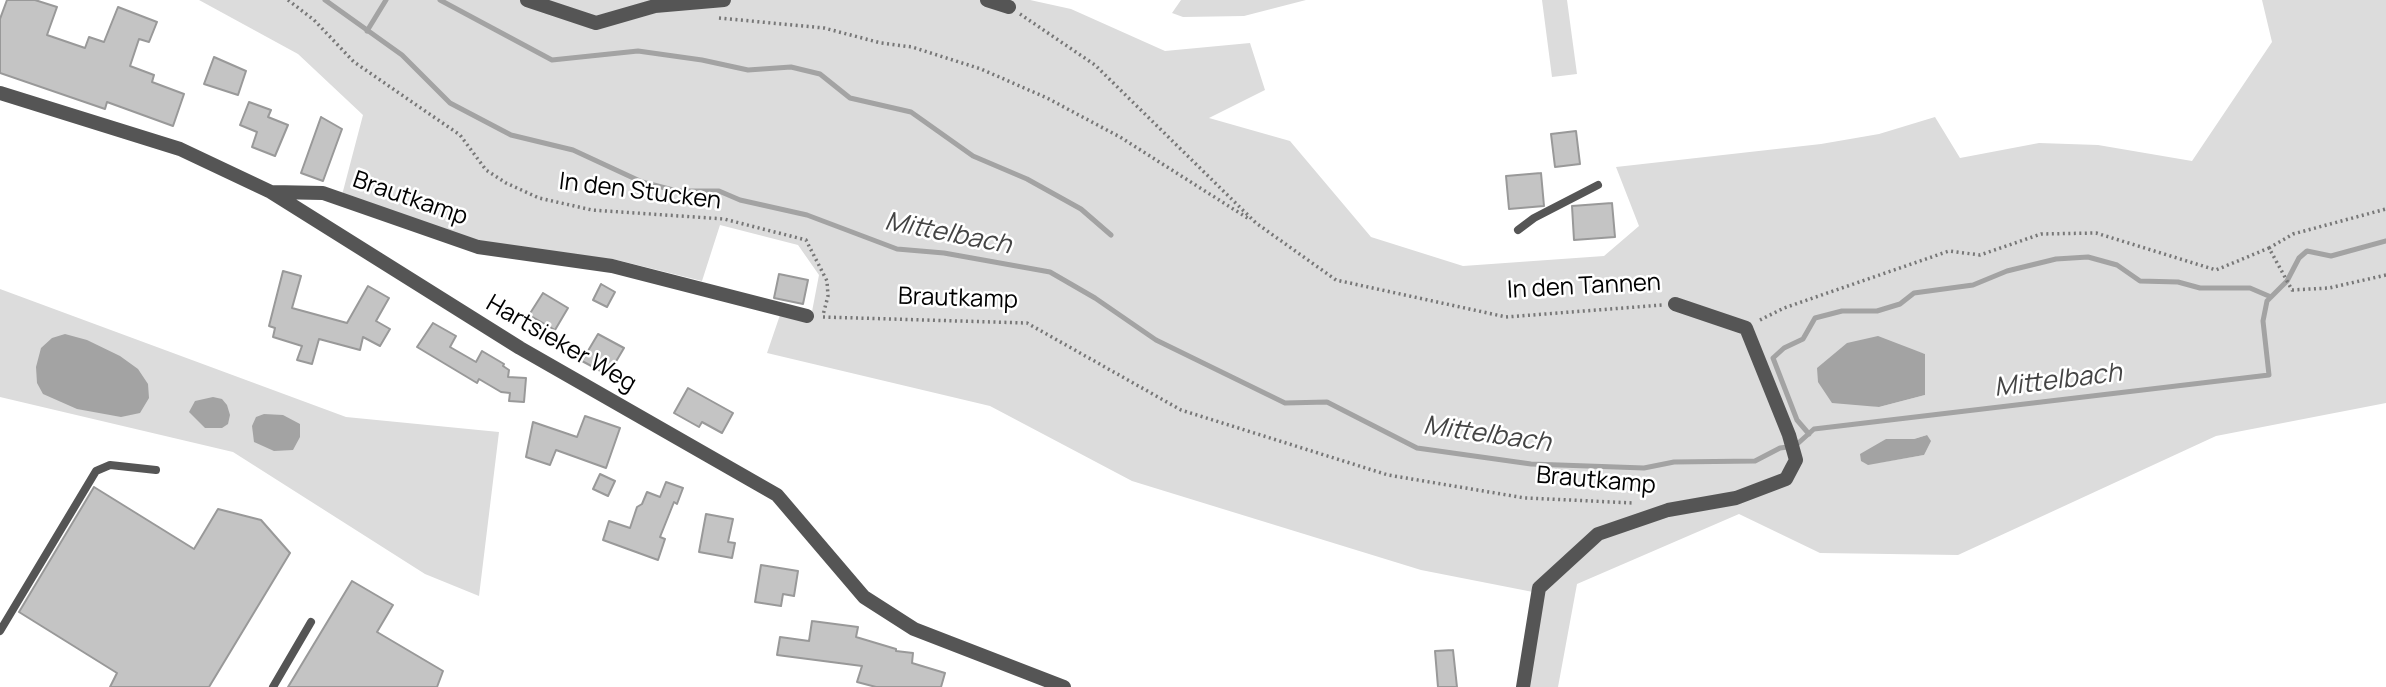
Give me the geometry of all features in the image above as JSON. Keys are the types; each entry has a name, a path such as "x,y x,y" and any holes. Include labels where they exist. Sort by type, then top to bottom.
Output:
{"street":[{"path":"527,0 596,23 655,6 724,0"},
{"path":"987,0 1009,7"},
{"name":"Hartsieker Weg","path":"0,93 180,149 271,192 520,348 776,495 864,597 914,629 1064,687"},
{"name":"Brautkamp","path":"271,192 323,192 478,247 612,266 807,316"},
{"name":"In den Tannen","path":"1675,304 1746,328"},
{"path":"1523,687 1539,588 1598,534 1668,510 1736,498 1786,479 1796,460 1789,435 1746,328"}],"lane":[{"path":"1518,230 1534,218 1598,185"},
{"path":"0,631 96,471 110,465 156,470"},
{"path":"273,687 311,622"}],"path":[{"name":"In den Stucken","path":"289,0 314,20 354,62 460,135 486,170 506,183 539,198 593,209 724,219 806,240 827,281 828,296 823,317"},
{"name":"In den Tannen","path":"1009,7 1095,65 1256,223 1336,280 1506,317 1675,304"},
{"path":"717,18 824,28 881,43 912,47 981,69 1047,98 1120,137 1256,223"},
{"path":"1746,328 1784,308 1949,251 1980,255 2041,234 2096,233 2216,270 2269,248 2293,234 2386,209"},
{"path":"2269,248 2292,289 2329,288 2386,275"},
{"name":"Brautkamp","path":"807,316 1027,323 1181,410 1388,475 1525,498 1635,503 1668,510"}],"shaded area":[{"path":"199,0 1030,0 1071,9 1165,51 1250,43 1265,90 1209,118 1290,141 1371,237 1463,266 1604,256 1639,226 1616,167 1821,144 1879,134 1935,117 1960,158 2039,143 2098,145 2192,161 2272,42 2262,0 2386,0 2386,403 2216,436 1958,555 1820,553 1739,514 1577,584 1558,687 1523,687 1533,592 1421,570 1132,481 990,406 767,353 780,315 810,322 819,275 798,245 720,225 702,281 617,260 477,241 342,195 363,115 298,54","holes":["1903,347 1925,354 1925,395 1879,407 1862,404","1927,435 1924,455 1877,463 1886,439 1914,439"]},
{"path":"1181,0 1306,0 1244,16 1183,17 1172,13"},
{"path":"1542,0 1567,0 1577,74 1552,77"},
{"path":"0,289 346,417 499,432 479,596 425,574 233,452 0,397"},
{"path":"65,334 87,340 120,356 138,369 148,384 149,398 140,413 121,417 77,409 43,394 37,383 36,367 41,348 52,338"},
{"path":"1878,336 1925,354 1925,395 1879,407 1832,403 1818,382 1817,368 1847,343"},
{"path":"213,397 222,399 230,415 228,424 222,428 205,428 189,412 195,401"},
{"path":"264,414 283,415 300,424 300,437 293,450 274,451 254,442 252,426 256,417"},
{"path":"1927,435 1931,441 1924,455 1868,465 1861,461 1860,454 1886,439 1914,439"}],"building":[{"path":"7,0 35,0 57,7 47,35 85,48 89,37 104,42 118,7 157,22 149,42 139,39 130,66 154,75 152,82 184,94 173,126 107,102 105,109 0,73 0,19"},
{"path":"214,57 246,71 238,95 204,84"},
{"path":"249,102 271,110 268,117 288,125 275,156 252,147 257,132 240,125"},
{"path":"321,117 342,129 323,181 301,173"},
{"path":"1576,131 1580,164 1555,167 1551,134"},
{"path":"1541,173 1544,206 1509,209 1506,176"},
{"path":"1612,203 1615,237 1574,240 1572,206"},
{"path":"283,271 301,276 292,308 347,323 368,286 389,298 376,321 390,329 380,346 363,337 360,350 319,339 312,364 297,360 302,346 273,337 275,328 269,326"},
{"path":"779,274 808,280 803,304 774,298"},
{"path":"601,284 615,292 607,307 593,300"},
{"path":"543,293 568,308 555,330 529,315"},
{"path":"433,323 456,336 450,347 476,362 482,351 504,364 509,370 508,377 526,378 524,402 509,401 510,393 501,392 479,379 477,383 417,347"},
{"path":"598,334 624,348 608,375 582,361"},
{"path":"688,388 733,413 722,433 702,422 699,427 674,413"},
{"path":"585,416 620,428 606,468 556,450 550,465 526,457 533,422 577,437"},
{"path":"600,474 615,481 608,496 593,489"},
{"path":"666,482 683,488 677,504 674,502 660,537 665,539 658,560 603,540 609,521 630,528 637,507 642,504 647,492 660,497"},
{"path":"94,487 194,549 218,509 261,520 290,553 209,687 110,687 117,673 19,612"},
{"path":"706,514 733,519 728,542 735,543 732,558 699,552"},
{"path":"761,565 798,571 794,596 783,594 781,606 755,602"},
{"path":"352,581 393,605 377,632 443,671 437,687 288,687"},
{"path":"812,621 858,627 856,637 896,651 913,653 912,663 945,673 941,687 876,687 857,682 862,666 777,655 780,637 809,641"},
{"path":"1453,650 1457,687 1438,687 1435,651"}],"waterway":[{"name":"Mittelbach","path":"325,0 402,55 450,103 511,135 573,150 642,182 677,191 719,191 740,200 807,215 897,249 944,253 1050,272 1095,298 1156,340 1285,403 1327,402 1417,448 1531,464 1644,468 1674,462 1755,461 1780,448 1795,446 1814,429 2269,375 2263,321 2267,301 2287,281 2299,258 2307,251 2331,256 2386,241"},
{"path":"367,31 386,0"},
{"path":"440,0 552,60 638,51 748,70 791,67 820,74 850,98 911,112 973,156 1027,179 1081,209 1111,235"},
{"path":"1809,434 1797,420 1773,358 1784,348 1803,339 1815,318 1842,311 1877,311 1900,304 1914,293 1973,285 2007,271 2056,259 2088,257 2117,265 2140,281 2178,282 2200,288 2250,288 2271,297"}]}
